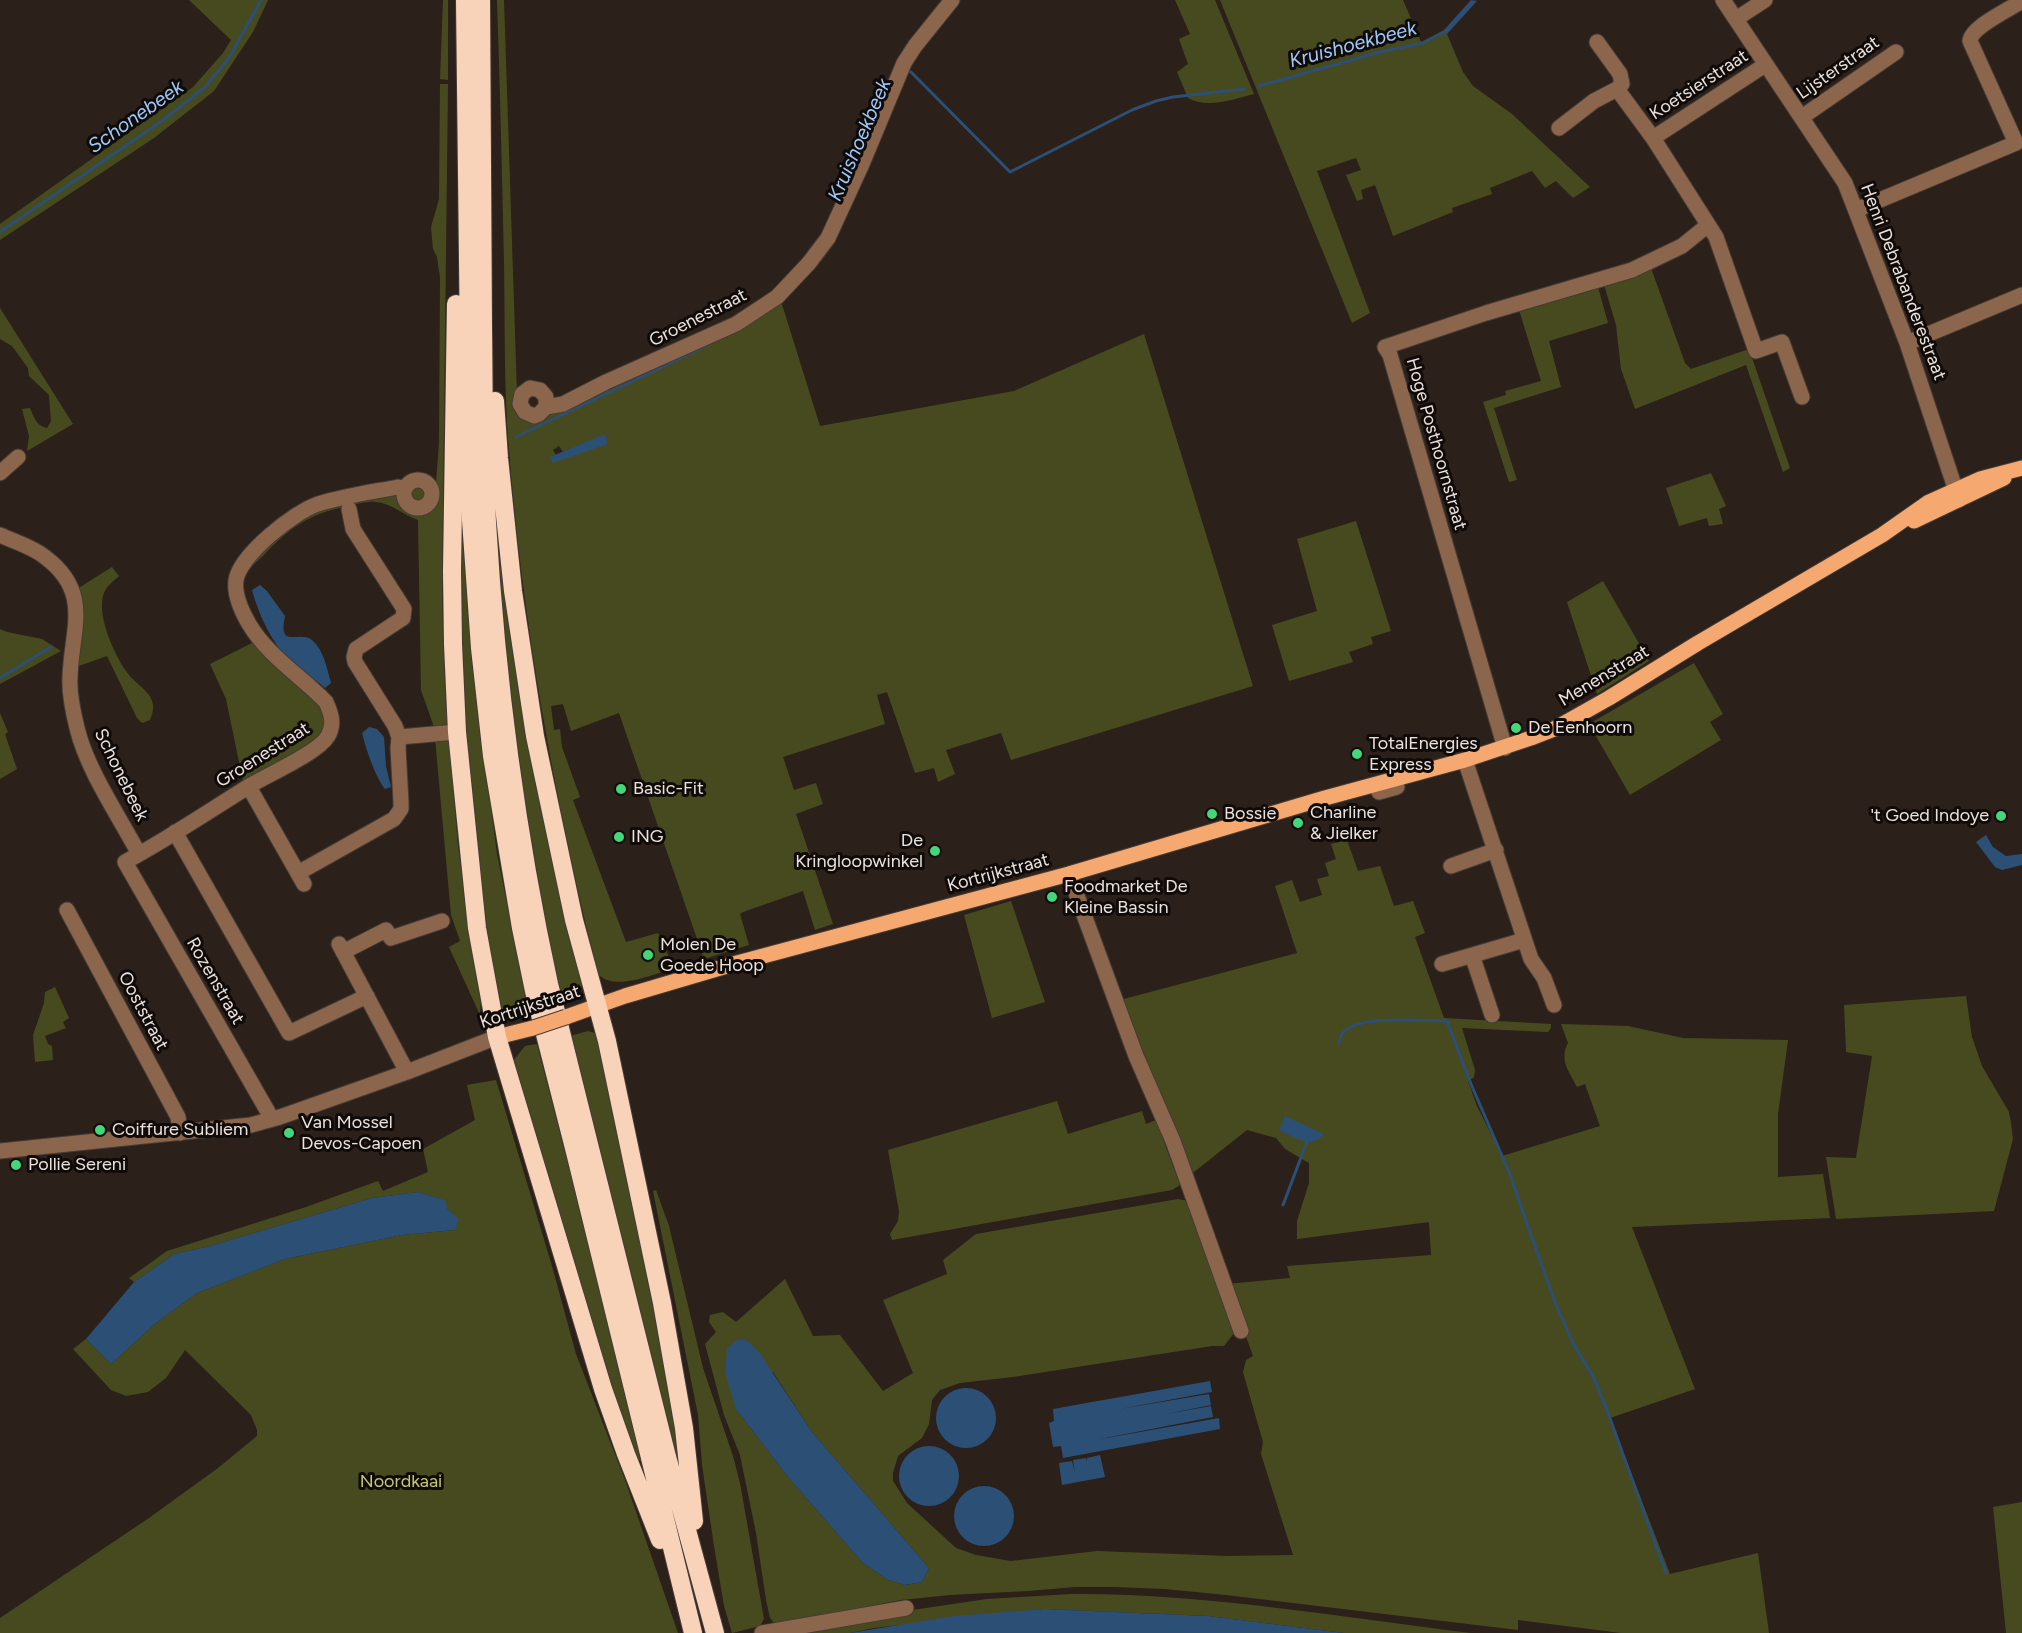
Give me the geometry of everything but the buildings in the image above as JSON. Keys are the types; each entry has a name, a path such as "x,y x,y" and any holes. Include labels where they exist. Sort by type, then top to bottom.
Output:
{"highway":[{"path":"465,0 471,520 480,648 492,756 534,991 630,1372 647,1451 683,1586 689,1619"},
{"path":"481,0 487,520 496,646 507,750 535,922 551,995 666,1453 715,1633"},
{"path":"466,112 458,128 452,571 457,732 477,928 497,1038 603,1389 689,1619"},
{"path":"483,292 490,327 499,458 513,591 524,667 552,822 574,920 607,1041 672,1350 684,1428 698,1567"}],"main road":[{"name":"Menenstraat","path":"1325,798 1505,748 1554,729 1588,711 1689,648 1882,535 1957,495 1991,485 2022,468"},
{"name":"Kortrijkstraat","path":"497,1038 625,996 737,963 1069,874 1325,798"}],"street":[{"name":"Groenestraat","path":"546,407 563,404 606,382 736,324 777,297 809,263 828,238 904,63 952,0"},
{"name":"Henri Debrabanderestraat","path":"1723,0 1845,183 1907,343 1957,495"},
{"path":"1736,19 1765,0"},
{"path":"1856,210 2016,143 2016,129 1972,47 1970,37 1977,29 2022,1"},
{"name":"Koetsierstraat","path":"1597,42 1620,75 1622,84 1617,89 1653,138 1716,237 1756,351 1782,342 1802,397"},
{"name":"Lijsterstraat","path":"1802,117 1896,52"},
{"name":"Koetsierstraat","path":"1653,138 1766,65"},
{"path":"1558,128 1594,101 1617,89"},
{"name":"Hoge Posthoornstraat","path":"1505,748 1390,355 1385,347 1486,313 1632,270 1682,246 1708,225"},
{"path":"1907,343 2022,295"},
{"path":"0,472 18,457"},
{"name":"Groenestraat","path":"125,862 313,750 328,737 332,720 326,702 270,652 248,623 235,586 238,572 268,538 302,511 340,498 399,487 404,489"},
{"path":"249,787 301,878 394,819 398,814 401,802 399,737 395,726 354,657 356,649 404,618 405,609 353,529 350,509"},
{"name":"Schonebeek","path":"0,536 43,555 58,568 72,589 77,619 70,679 77,731 90,763 140,854"},
{"path":"399,737 457,732"},
{"path":"1465,760 1524,940 1531,959 1544,978 1554,1005"},
{"path":"175,832 289,1033 367,996"},
{"path":"1451,866 1496,850"},
{"name":"Rozenstraat","path":"125,862 262,1101 270,1119"},
{"name":"Kortrijkstraat","path":"1069,874 1136,1056 1173,1141 1241,1332"},
{"name":"Ooststraat","path":"67,910 178,1117 180,1133"},
{"path":"406,1072 341,948 386,930 391,938 442,921"},
{"path":"1442,964 1524,940"},
{"path":"1472,955 1492,1015"},
{"name":"Kortrijkstraat","path":"0,1151 251,1125 497,1038"},
{"path":"762,1633 906,1608"}],"green space":[{"path":"189,0 268,0 253,32 214,91 154,138 0,240 0,224 193,87 223,53 231,40"},
{"path":"443,0 448,0 448,80 440,79"},
{"path":"497,0 504,0 517,394 522,416 780,298 820,426 1014,391 1144,334 1253,686 1011,760 1001,733 946,750 955,774 938,782 934,768 915,773 887,692 877,695 885,724 783,757 794,790 816,783 823,804 796,814 833,924 815,930 803,891 740,914 749,945 704,959 619,713 571,731 563,704 551,706 554,730 560,729 562,747 580,797 573,800 626,942 658,933 674,968 624,982 605,979 598,974 554,776 531,642 514,507 506,395","holes":["604,435 608,444 550,458 556,455 553,450 559,446 563,452"]},
{"path":"1175,0 1215,0 1254,94 1212,103 1188,98 1177,72 1188,64 1179,39 1190,34"},
{"path":"1220,0 1403,0 1421,42 1444,30 1463,72 1473,86 1512,114 1590,187 1573,198 1556,181 1545,188 1532,171 1490,188 1492,194 1452,208 1453,212 1393,236 1375,185 1361,190 1363,199 1357,201 1346,175 1361,170 1356,158 1317,171 1370,313 1352,323"},
{"path":"440,84 448,84 442,594 445,686 458,845 481,996 480,1015 449,947 460,941 451,915 434,727 421,690 418,520 387,505 372,502 334,509 301,523 251,567 245,577 244,592 258,624 245,606 240,573 303,513 390,491 399,495 411,510 420,511 430,507 435,496 439,442 440,278 437,257 433,249 431,227 439,199"},
{"path":"1651,268 1685,363 1691,369 1749,349 1790,468 1783,472 1746,365 1635,409 1621,369 1616,325 1604,285"},
{"path":"1598,287 1608,323 1549,341 1561,387 1494,408 1517,480 1509,482 1483,402 1506,395 1505,391 1541,381 1519,310"},
{"path":"0,308 73,424 27,451 29,436 22,409 30,408 38,423 47,428 51,421 49,395 29,376 28,368 12,346 0,339"},
{"path":"462,453 489,792 497,854 527,1003 502,1010 481,910 458,654"},
{"path":"1711,473 1726,506 1719,509 1723,524 1709,526 1707,518 1679,526 1666,488"},
{"path":"492,477 584,985 561,996 527,829 501,627"},
{"path":"418,484 425,487 428,494 425,501 418,504 411,501 408,494 411,487"},
{"path":"1356,521 1391,631 1371,637 1373,644 1349,652 1353,662 1289,681 1272,625 1317,611 1297,539"},
{"path":"112,567 119,576 107,587 103,598 103,619 121,663 151,698 153,711 150,720 142,723 137,718 107,656 76,667 83,618 77,589"},
{"path":"1603,581 1649,661 1597,694 1567,602"},
{"path":"0,629 42,639 61,651 0,684"},
{"path":"258,640 321,704 328,720 319,742 244,786 226,699 210,664"},
{"path":"1694,663 1723,714 1710,722 1721,740 1630,795 1589,724"},
{"path":"0,713 8,732 5,734 17,769 0,779"},
{"path":"1347,840 1358,871 1380,866 1394,906 1413,901 1425,933 1415,937 1444,1018 1551,1024 1548,1032 1462,1028 1475,1070 1474,1077 1468,1081 1477,1106 1502,1156 1600,1126 1585,1084 1577,1087 1566,1065 1564,1055 1568,1043 1561,1024 1628,1026 1683,1038 1788,1040 1778,1114 1778,1177 1823,1174 1830,1218 1632,1227 1695,1389 1610,1418 1670,1574 1758,1553 1769,1633 1621,1633 1518,1620 1518,1630 1226,1595 1115,1587 1075,1587 901,1600 781,1624 774,1623 770,1618 766,1600 756,1533 740,1455 724,1415 705,1344 716,1332 709,1322 710,1315 723,1312 736,1322 785,1279 813,1336 840,1335 883,1391 913,1373 883,1300 947,1274 943,1260 976,1234 1178,1199 1188,1201 1235,1332 1224,1346 960,1383 940,1390 932,1400 929,1424 922,1438 898,1456 893,1481 907,1503 956,1548 976,1555 1011,1561 1097,1551 1228,1556 1293,1555 1261,1454 1263,1442 1243,1372 1246,1360 1253,1356 1227,1284 1290,1278 1287,1266 1431,1255 1429,1222 1297,1239 1297,1221 1309,1183 1309,1163 1285,1149 1276,1138 1247,1130 1189,1176 1120,1000 1297,953 1275,886 1292,880 1300,902 1322,895 1317,879 1329,876 1325,863 1336,859 1331,844","holes":["773,1372 812,1432 929,1568 922,1582 905,1585 888,1580 863,1563 788,1477 736,1409"]},
{"path":"1011,901 1045,1002 992,1018 964,915"},
{"path":"55,987 69,1018 63,1022 66,1028 45,1036 48,1044 52,1046 53,1060 35,1062 33,1035 44,1003 45,992"},
{"path":"1966,996 1972,1037 1982,1066 2009,1112 2011,1123 2013,1139 1994,1211 1836,1219 1826,1157 1856,1158 1872,1056 1846,1052 1844,1005"},
{"path":"588,1031 598,1034 668,1365 678,1453 675,1459 570,1036"},
{"path":"537,1044 646,1464 634,1453 612,1394 513,1061 525,1046"},
{"name":"Noordkaai","path":"496,1080 576,1354 625,1480 678,1633 0,1633 0,1618 149,1518 218,1468 257,1436 251,1415 185,1350 166,1378 148,1392 126,1396 111,1390 73,1349 86,1339 111,1364 156,1323 197,1293 285,1259 402,1235 455,1230 453,1215 444,1200 418,1192 372,1198 210,1246 174,1254 134,1282 129,1278 167,1251 306,1207 378,1181 383,1191 428,1172 423,1149 475,1120 467,1085"},
{"path":"1057,1101 1068,1134 1142,1111 1146,1124 1156,1120 1180,1185 1172,1190 892,1240 890,1234 898,1221 899,1211 888,1150"},
{"path":"656,1190 669,1226 703,1368 740,1483 764,1619 760,1626 732,1633 724,1606 714,1546 702,1465 698,1415 653,1191"},
{"path":"2022,1502 2022,1633 2006,1633 1993,1507"},
{"path":"1071,1594 1171,1597 1321,1613 1471,1633 1344,1633 1208,1616 1045,1609 874,1628 850,1633 787,1633 899,1612 987,1599"}],"water":[{"path":"1471,0 1477,1 1447,34 1444,30"},
{"path":"605,434 608,444 553,463 550,457"},
{"path":"260,585 285,616 284,633 291,637 307,637 316,644 331,683 325,688 298,669 275,643 259,612 252,590"},
{"path":"369,727 377,729 384,737 386,766 391,787 385,789 374,770 362,733"},
{"path":"1986,835 1993,847 2006,856 2022,854 2022,865 2002,870 1995,867 1976,842"},
{"path":"1285,1116 1324,1134 1319,1139 1308,1142 1291,1136 1279,1130"},
{"path":"418,1192 445,1200 448,1210 459,1219 455,1230 402,1235 285,1259 197,1293 156,1323 111,1364 86,1339 134,1282 174,1254 210,1246 372,1198"},
{"path":"745,1339 759,1352 812,1432 929,1568 922,1582 905,1585 888,1580 863,1563 788,1477 736,1409 725,1372 727,1349 737,1340"},
{"path":"1210,1381 1212,1392 1120,1409 1209,1394 1211,1405 1166,1414 1211,1406 1213,1417 1095,1440 1219,1418 1220,1429 1063,1458 1061,1446 1053,1447 1049,1423 1054,1421 1053,1409"},
{"path":"960,1388 972,1388 988,1396 994,1406 996,1418 994,1430 988,1440 972,1448 960,1448 944,1440 936,1424 936,1412 944,1396"},
{"path":"923,1446 935,1446 951,1454 957,1464 959,1476 957,1488 951,1498 935,1506 923,1506 907,1498 899,1482 899,1470 907,1454"},
{"path":"1100,1455 1105,1477 1062,1485 1059,1463 1072,1461 1075,1473 1073,1460 1086,1458 1087,1461 1087,1458"},
{"path":"978,1486 990,1486 1006,1494 1012,1504 1014,1516 1012,1528 1006,1538 990,1546 978,1546 962,1538 954,1522 954,1510 962,1494"},
{"path":"1045,1609 1208,1616 1344,1633 850,1633 954,1616"}],"waterway":[{"name":"Schonebeek","path":"0,232 166,118 205,87 229,58 261,0"},
{"name":"Kruishoekbeek","path":"1259,86 1380,52 1423,43 1448,30"},
{"name":"Kruishoekbeek","path":"906,72 907,70 911,72 1010,172 1132,110 1156,101 1245,89"},
{"name":"Kruishoekbeek","path":"516,437 708,345"},
{"name":"Kruishoekbeek","path":"0,678 51,647"},
{"path":"1339,1043 1342,1034 1349,1028 1360,1024 1391,1020 1447,1021 1509,1172 1554,1300 1573,1343 1594,1378 1607,1410 1666,1573"},
{"path":"1283,1205 1308,1139"}],"place":[{"name":"De Eenhoorn","path":"1516,728"},
{"name":"TotalEnergies Express","path":"1357,754"},
{"name":"Basic-Fit","path":"621,789"},
{"name":"Bossie","path":"1212,814"},
{"name":"'t Goed Indoye","path":"2001,816"},
{"name":"Charline & Jielker","path":"1298,823"},
{"name":"ING","path":"619,837"},
{"name":"De Kringloopwinkel","path":"935,851"},
{"name":"Foodmarket De Kleine Bassin","path":"1052,897"},
{"name":"Molen De Goede Hoop","path":"648,955"},
{"name":"Coiffure Subliem","path":"100,1130"},
{"name":"Van Mossel Devos-Capoen","path":"289,1133"},
{"name":"Pollie Sereni","path":"16,1165"}]}
